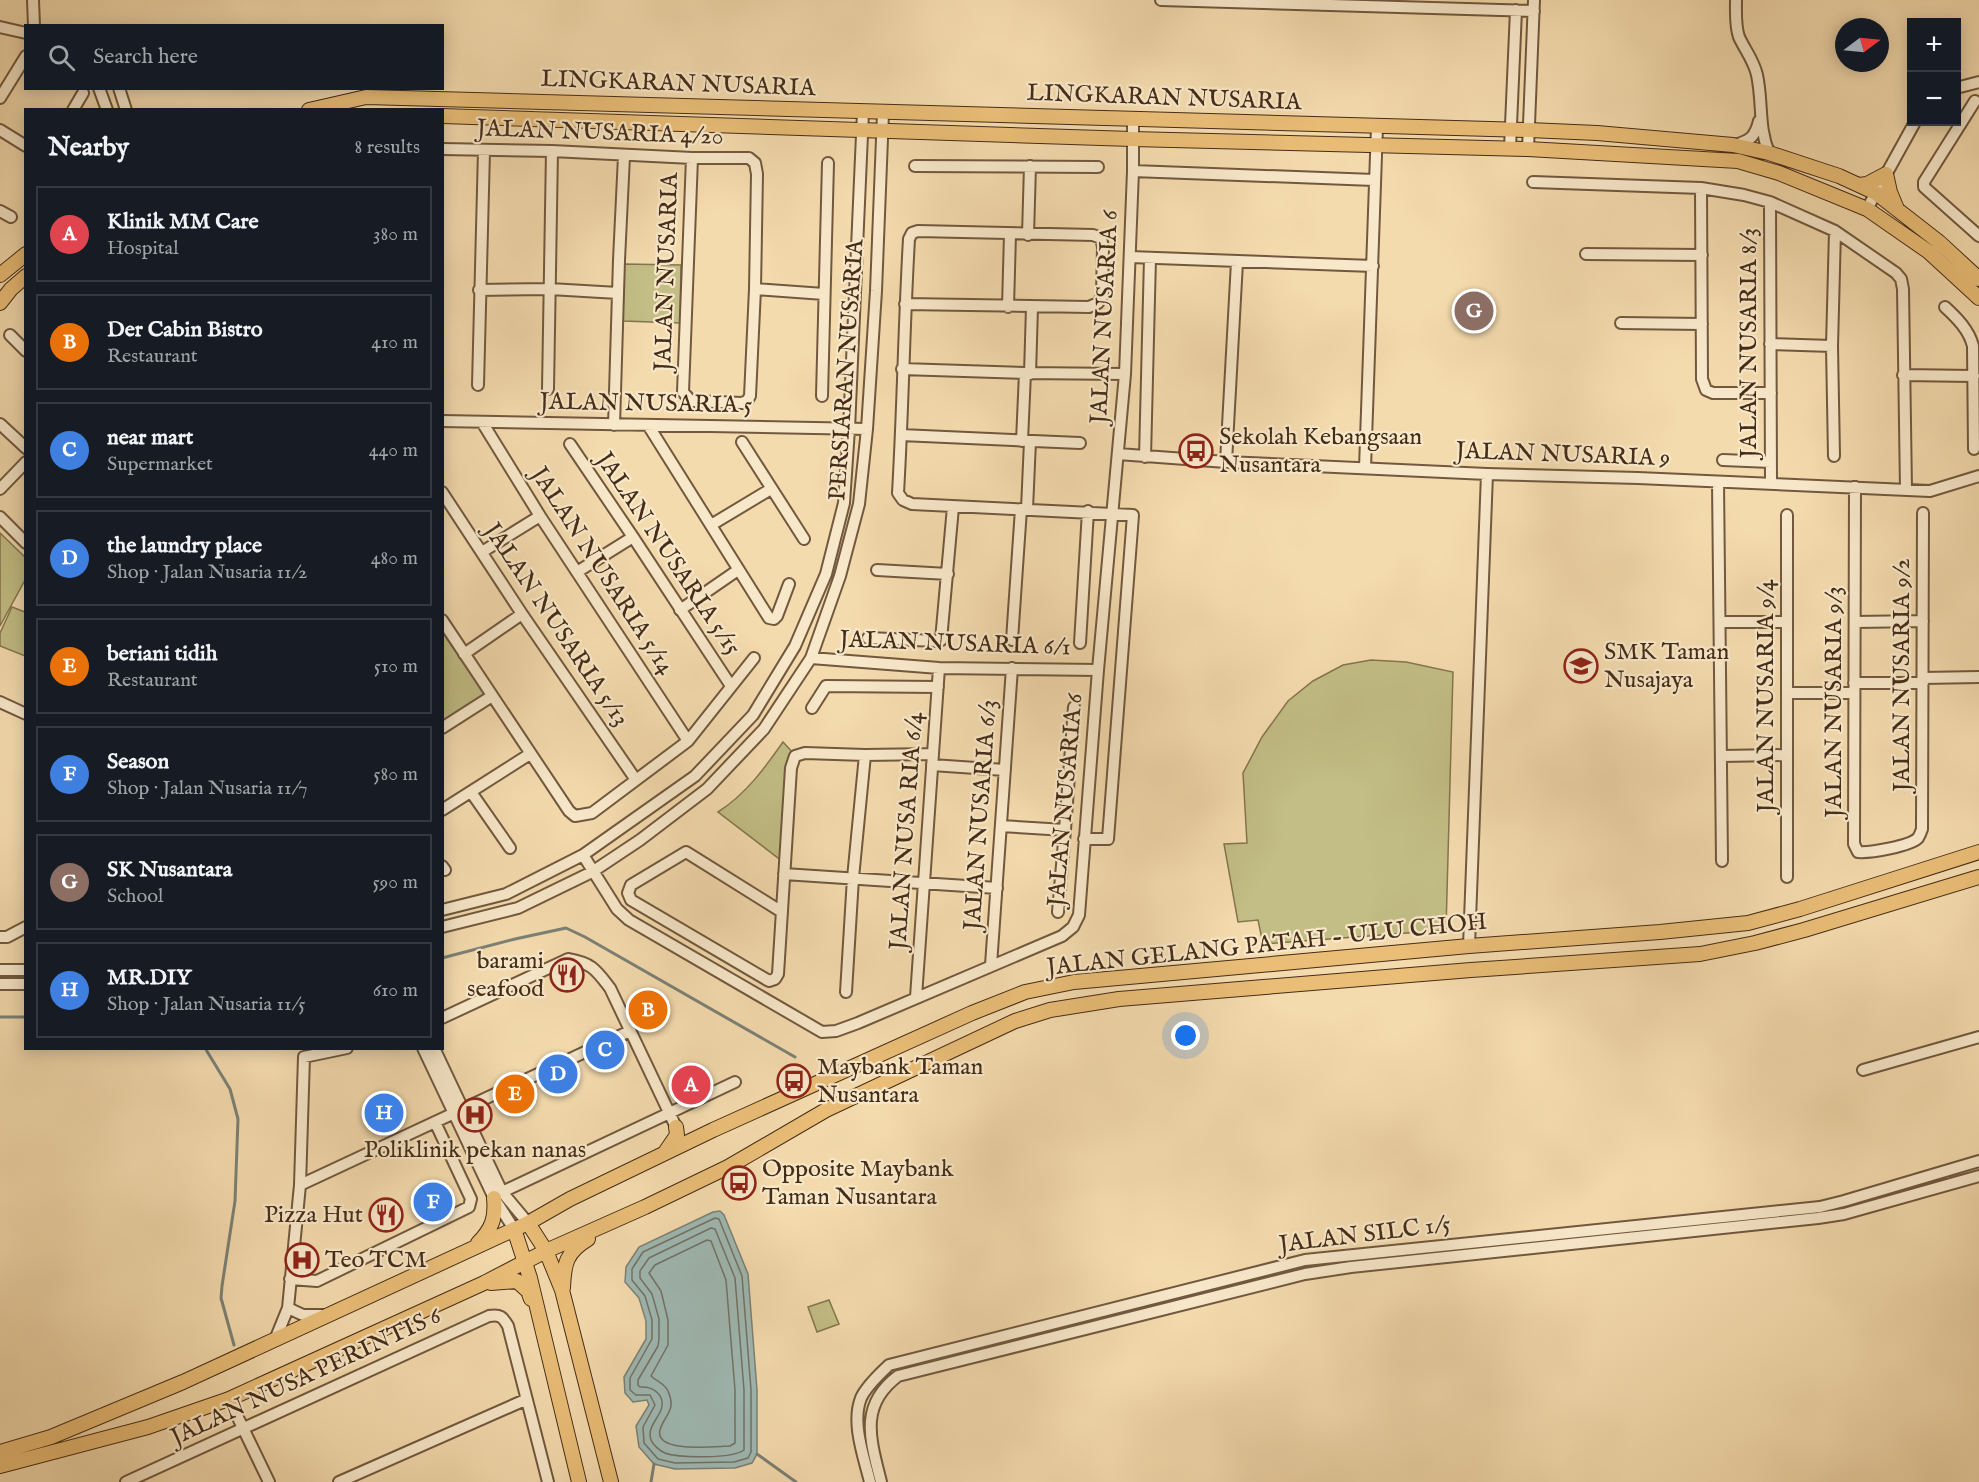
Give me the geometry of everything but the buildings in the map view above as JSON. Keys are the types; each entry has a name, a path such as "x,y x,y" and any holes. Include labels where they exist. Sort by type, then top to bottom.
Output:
{"main road":[{"name":"LINGKARAN NUSARIA","path":"318,108 366,97 1529,130 1597,133 1733,145 1769,153 1839,176 1876,193 1939,242 1979,279"},
{"name":"LINGKARAN NUSARIA","path":"444,116 1132,139 1510,148 1738,161 1779,173 1867,209 1929,252 1979,298"},
{"path":"1859,185 1867,184 1886,174 1890,192 1898,210"},
{"path":"0,274 24,256"},
{"path":"0,303 11,288 24,278"},
{"name":"JALAN GELANG PATAH - ULU CHOH","path":"0,1452 51,1437 175,1386 473,1249 713,1130 972,1013 1025,992 1074,982 1748,923 1800,909 1979,852"},
{"name":"JALAN GELANG PATAH - ULU CHOH","path":"0,1466 148,1427 229,1399 484,1283 546,1251 729,1167 826,1110 1015,1021 1050,1010 1130,998 1471,969 1700,954 1755,943 1979,877"},
{"path":"676,1127 688,1136 713,1130"},
{"path":"651,1160 667,1150 677,1136 676,1127"},
{"path":"473,1249 490,1231 498,1195"},
{"path":"562,1290 564,1267 569,1255 580,1244 645,1207"},
{"path":"528,1222 546,1251 562,1290 611,1482"},
{"path":"514,1229 525,1261 579,1482"},
{"path":"484,1283 517,1281 528,1291 540,1326"},
{"path":"604,1457 620,1482"}],"street":[{"path":"33,0 34,24"},
{"path":"1161,0 1516,10 1534,5 1528,149"},
{"path":"1736,0 1738,36 1756,72 1763,137 1769,153"},
{"path":"1510,148 1516,10"},
{"path":"0,27 24,33"},
{"path":"0,98 24,59"},
{"path":"1961,87 1979,82"},
{"path":"100,90 106,108"},
{"path":"119,90 125,108"},
{"path":"74,108 83,93"},
{"path":"1975,101 1924,182 1924,187 1977,231"},
{"name":"PERSIARAN NUSARIA","path":"444,910 506,894 583,855 695,776 753,715 795,646 826,574 844,502 863,112"},
{"name":"PERSIARAN NUSARIA","path":"444,926 518,908 592,872 640,840 707,789 764,729 811,658 840,576 859,504 867,429 876,291 883,113"},
{"path":"1733,145 1751,139 1755,135 1760,118"},
{"name":"JALAN NUSARIA 6","path":"592,872 617,909 629,920 822,1032 836,1031 1062,936 1073,927 1078,915 1125,374 1133,120"},
{"path":"1867,209 1913,126"},
{"path":"1365,468 1377,127"},
{"path":"0,130 24,145"},
{"name":"JALAN NUSARIA 4/20","path":"444,149 749,158 755,163 757,174 755,290"},
{"path":"478,385 484,151"},
{"path":"548,389 552,151"},
{"path":"614,424 624,156"},
{"name":"JALAN NUSARIA","path":"692,158 683,392 691,400 742,403 750,396 755,290"},
{"path":"822,396 828,163"},
{"path":"915,166 1098,167"},
{"path":"1028,235 1030,166"},
{"path":"1133,171 1374,180"},
{"path":"1533,182 1701,188 1770,202 1835,231 1896,273 1901,279 1903,289 1906,490"},
{"path":"1701,188 1702,379 1706,390 1713,393 1770,393"},
{"name":"JALAN NUSARIA 8/3","path":"1770,202 1771,483"},
{"path":"0,211 11,217"},
{"path":"905,304 1089,307 1098,303 1102,296 1103,247 1101,238 1093,235 918,231 912,233 909,239 905,304 898,494 903,500 912,504 1133,515 1108,839 1084,838"},
{"path":"1834,456 1832,346 1835,231"},
{"path":"1008,307 1010,234"},
{"path":"1586,254 1702,255"},
{"path":"1130,256 1373,266"},
{"path":"1145,457 1150,258"},
{"path":"1226,462 1237,262"},
{"path":"479,290 550,289 618,293"},
{"path":"755,290 824,294"},
{"path":"1012,640 1024,509 1032,307"},
{"path":"1945,307 1958,318 1972,341 1974,449"},
{"path":"1621,323 1702,324"},
{"path":"10,335 24,349"},
{"path":"1770,344 1832,346"},
{"path":"902,369 1028,374 1125,374"},
{"path":"1903,375 1974,376"},
{"name":"JALAN NUSARIA 5","path":"444,421 849,429"},
{"name":"JALAN NUSARIA 5/14","path":"482,422 540,516 687,741"},
{"path":"0,424 24,446"},
{"path":"648,425 769,618 774,619 777,616 789,584"},
{"path":"849,429 867,429"},
{"path":"901,435 1080,443"},
{"path":"742,441 804,539"},
{"name":"JALAN NUSARIA 5/15","path":"570,444 731,686"},
{"name":"JALAN NUSARIA 9","path":"1118,454 1226,462 1718,482"},
{"path":"1723,460 1771,462"},
{"path":"0,489 24,464"},
{"path":"1468,946 1487,474"},
{"path":"1722,861 1718,482 1930,491 1979,476"},
{"name":"JALAN NUSARIA 9/3","path":"1855,487 1854,844 1858,852 1868,853 1912,842 1919,837"},
{"path":"711,525 771,489"},
{"name":"JALAN NUSARIA 5/13","path":"444,495 636,780"},
{"path":"868,638 941,640 953,507"},
{"path":"1080,643 1088,511"},
{"name":"JALAN NUSARIA 9/2","path":"1919,837 1923,829 1923,513"},
{"name":"JALAN NUSARIA 9/4","path":"1787,515 1787,877"},
{"path":"482,552 540,516"},
{"path":"0,518 24,541"},
{"path":"577,572 633,537"},
{"path":"680,610 738,570"},
{"path":"877,570 948,574"},
{"path":"464,654 522,614"},
{"path":"1855,622 1923,621"},
{"path":"1720,622 1787,622"},
{"path":"444,623 569,811 576,816 592,813 687,741 754,658"},
{"name":"JALAN NUSARIA 6/1","path":"811,658 939,668 1098,670"},
{"name":"JALAN NUSA RIA 6/4","path":"916,997 939,668"},
{"name":"JALAN NUSARIA 6/3","path":"991,965 1012,668"},
{"path":"1787,693 1979,677"},
{"path":"812,708 826,686 938,687"},
{"path":"444,727 492,696"},
{"path":"0,702 24,713"},
{"path":"1058,912 1074,707"},
{"path":"782,912 686,852 631,885 628,893 631,900 769,981 775,979 778,974 782,912 784,874 791,768 795,756 805,753 865,755 933,760 1005,770"},
{"path":"444,809 530,754"},
{"path":"846,992 853,878 865,755"},
{"path":"1721,756 1787,755"},
{"path":"471,792 510,848"},
{"path":"1001,826 1065,830"},
{"path":"583,855 592,872"},
{"path":"784,874 997,888"},
{"path":"0,937 7,937 24,928"},
{"path":"444,1017 568,959 584,962 597,971 610,988 676,1127"},
{"path":"0,970 24,970"},
{"path":"0,984 24,984"},
{"path":"300,1185 630,1031"},
{"path":"1863,1070 1979,1037"},
{"path":"275,1340 288,1308 300,1185 304,1057 337,1050"},
{"path":"424,1050 459,1111"},
{"path":"435,1050 459,1111 514,1229"},
{"path":"498,1195 735,1082"},
{"path":"290,1279 317,1281 469,1208 471,1199 435,1122"},
{"name":"JALAN SILC 1/5","path":"870,1482 857,1420 861,1398 889,1365 1305,1260 1820,1207 1979,1161"},
{"name":"JALAN SILC 1/5","path":"881,1482 870,1436 871,1417 878,1399 889,1383 898,1376 1305,1274 1351,1267 1818,1218 1844,1214 1979,1176"},
{"path":"498,1195 528,1222"},
{"path":"288,1308 303,1315 332,1315"},
{"name":"JALAN NUSA PERINTIS 6","path":"126,1482 497,1314 508,1326 525,1400"},
{"path":"229,1399 268,1482"},
{"path":"339,1482 525,1400 548,1482"}],"shaded area":[{"path":"624,264 681,265 680,323 623,321"},
{"path":"0,533 24,556 24,582 0,626"},
{"path":"12,607 24,612 24,656 0,646 0,633"},
{"path":"444,634 486,696 444,724"},
{"path":"1371,660 1406,662 1453,672 1446,930 1263,944 1258,920 1238,922 1224,844 1247,843 1243,773 1262,737 1288,701 1313,681 1343,665"},
{"path":"783,742 795,755 782,861 718,812 746,789"},
{"path":"829,1300 839,1324 817,1332 808,1307"}],"water":[{"path":"720,1211 724,1215 748,1274 757,1390 757,1454 752,1463 735,1468 675,1469 654,1464 639,1447 636,1426 649,1405 647,1400 633,1402 625,1393 624,1377 646,1339 646,1321 639,1298 625,1282 626,1267 639,1247 713,1212"}],"waterway":[{"path":"444,957 566,928 795,1057"},
{"path":"0,1017 24,1017"},
{"path":"206,1050 230,1089 238,1119 235,1201 221,1298 234,1345"},
{"path":"757,1454 796,1482"},
{"path":"651,1482 654,1464"}],"place":[{"name":"SK Nusantara","path":"1474,311"},
{"name":"Sekolah Kebangsaan Nusantara","path":"1196,451"},
{"name":"SMK Taman Nusajaya","path":"1581,666"},
{"name":"barami seafood","path":"567,975"},
{"name":"Der Cabin Bistro","path":"648,1010"},
{"name":"near mart","path":"605,1050"},
{"name":"the laundry place","path":"558,1074"},
{"name":"Maybank Taman Nusantara","path":"794,1081"},
{"name":"Klinik MM Care","path":"691,1085"},
{"name":"beriani tidih","path":"515,1094"},
{"name":"MR.DIY","path":"384,1113"},
{"name":"Poliklinik pekan nanas","path":"475,1115"},
{"name":"Opposite Maybank Taman Nusantara","path":"739,1183"},
{"name":"Season","path":"433,1202"},
{"name":"Pizza Hut","path":"386,1215"},
{"name":"Teo TCM","path":"302,1260"}]}
